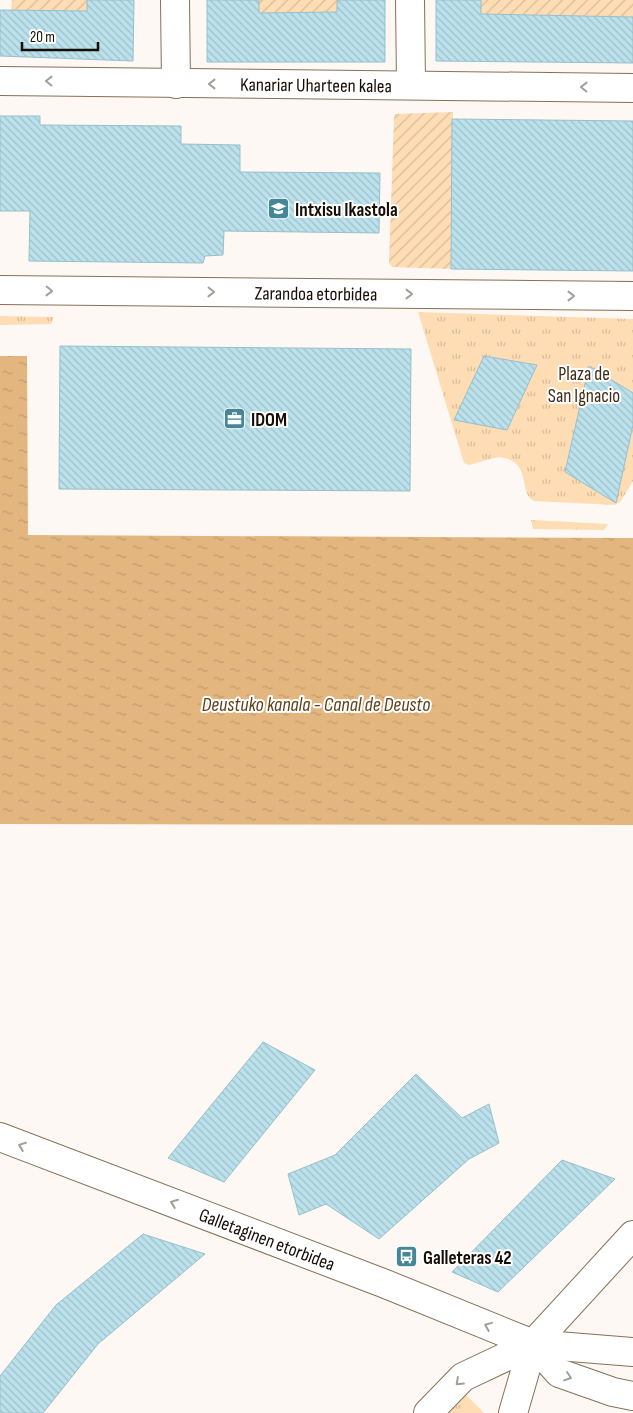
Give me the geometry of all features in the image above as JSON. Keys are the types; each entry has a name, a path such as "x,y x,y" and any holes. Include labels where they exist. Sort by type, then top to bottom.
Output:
{"street":[{"path":"176,0 176,84"},
{"path":"410,0 411,84"},
{"name":"Kanariar Uharteen kalea","path":"0,80 176,84 411,84 633,88"},
{"name":"Zarandoa etorbidea","path":"0,290 633,296"},
{"name":"Galletaginen etorbidea","path":"0,1137 383,1283 533,1344 633,1352"},
{"path":"428,1413 463,1377 533,1344 633,1235"},
{"path":"513,1413 533,1344"},
{"name":"Galletaginen etorbidea","path":"533,1344 559,1373 613,1392 633,1396"}],"green space":[{"path":"12,0 87,0 87,11 11,10"},
{"path":"259,0 337,0 337,12 259,13"},
{"path":"481,0 633,0 633,17 481,14"},
{"path":"453,112 451,269 392,267 389,263 395,114"},
{"name":"Plaza de San Ignacio","path":"418,312 633,319 633,481 621,501 615,505 534,501 526,491 521,470 509,459 498,457 469,465 464,463"},
{"path":"0,316 54,317 51,324 0,325"},
{"path":"531,520 608,524 604,530 533,529"},
{"path":"465,1394 484,1413 446,1413"}],"water":[{"name":"Deustuko kanala - Canal de Deusto","path":"0,356 27,356 28,535 633,538 633,825 0,824"}],"building":[{"path":"87,0 134,0 133,61 0,56 0,10 87,11"},
{"path":"207,0 259,0 259,13 337,12 337,0 385,0 385,62 207,62"},
{"path":"436,0 481,0 481,14 633,17 633,63 436,61"},
{"path":"0,116 40,116 40,125 181,126 181,144 240,145 240,172 380,173 379,233 224,231 223,255 205,256 203,263 29,261 30,211 0,211"},
{"path":"452,119 633,121 633,271 451,269"},
{"name":"IDOM","path":"60,346 411,349 410,491 59,489"},
{"path":"484,356 537,365 507,430 454,420"},
{"path":"589,366 633,393 633,425 616,503 565,472"},
{"path":"263,1042 315,1070 224,1182 168,1158"},
{"path":"416,1074 462,1118 489,1104 499,1143 469,1159 379,1239 326,1204 299,1215 288,1174 335,1155"},
{"path":"562,1160 615,1179 498,1292 452,1272"},
{"path":"143,1234 205,1254 98,1344 43,1413 0,1413 0,1376 56,1305"}],"place":[{"name":"Intxisu Ikastola","path":"279,209"},
{"name":"IDOM","path":"235,419"},
{"name":"Galleteras 42","path":"407,1257"}]}
